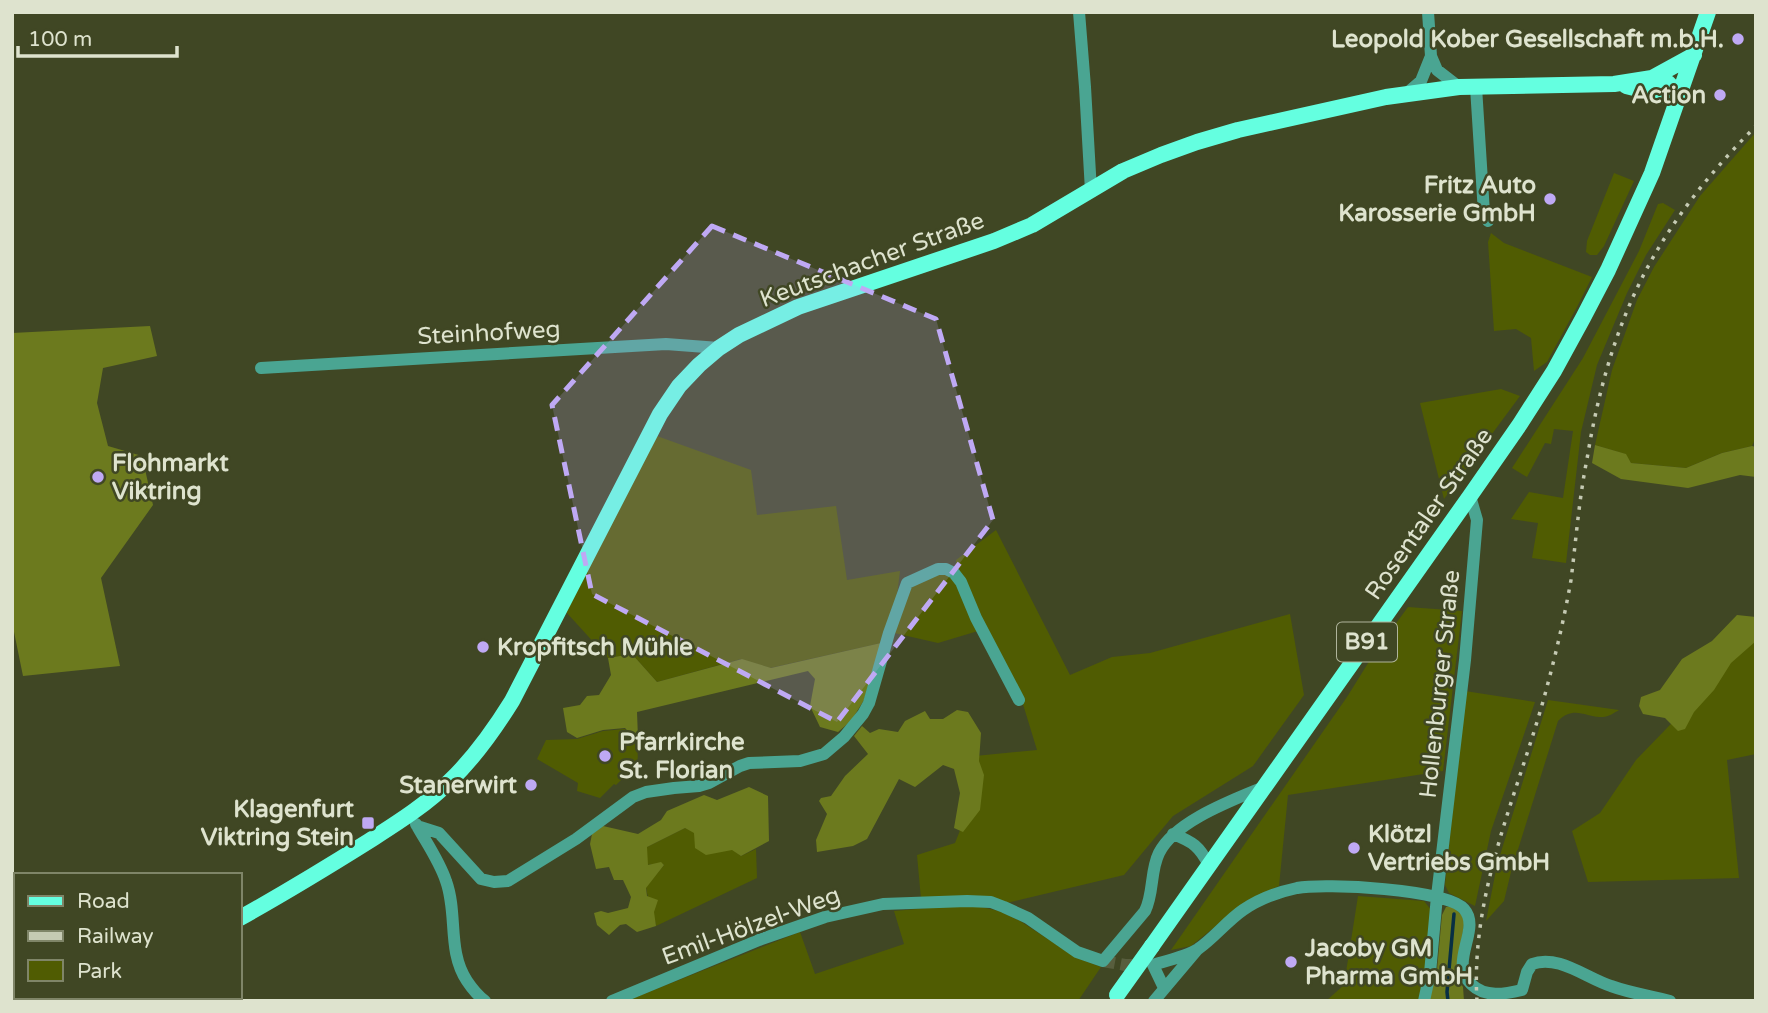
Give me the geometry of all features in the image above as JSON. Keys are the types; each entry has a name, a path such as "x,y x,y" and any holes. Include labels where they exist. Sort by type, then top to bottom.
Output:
{"main road":[{"name":"Rosentaler Straße","path":"1115,998 1470,496 1547,381 1608,270 1652,173 1708,12"},
{"path":"1614,84 1652,78 1693,55"},
{"path":"1652,78 1668,83 1678,99"},
{"name":"Keutschacher Straße","path":"242,917 413,820 476,753 512,701 660,414 679,386 699,365 739,335 798,307 994,241 1032,225 1124,171 1197,142 1238,130 1436,89 1614,84"},
{"path":"1614,84 1678,99"}],"street":[{"path":"1079,12 1091,191"},
{"path":"1428,12 1432,63 1430,83 1436,89"},
{"path":"1432,63 1459,87"},
{"path":"1406,94 1421,81 1432,63"},
{"path":"1476,86 1484,213 1488,221"},
{"name":"Steinhofweg","path":"261,368 666,344 719,348"},
{"name":"Hollenburger Straße","path":"1423,1001 1430,973 1464,670 1477,520 1470,496"},
{"path":"413,820 439,833 481,880 508,881 576,839 633,797 646,792 699,786 740,766 800,761 824,754 844,737 869,703 907,583 938,569 954,573 961,582 976,618 1019,700"},
{"name":"Emil-Hölzel-Weg","path":"612,1001 764,938 825,917 883,904 991,902 1028,918 1077,952 1103,961 1145,911 1155,863 1160,851 1173,835 1189,823 1230,801 1264,787"},
{"path":"413,820 446,879 455,951 462,973 481,998 463,1001"},
{"path":"1173,835 1196,845 1209,865"},
{"path":"1154,1001 1197,950 1242,910 1264,898 1299,888 1345,887 1437,896 1458,903 1468,914 1469,923 1462,966 1465,977 1473,986 1488,993 1525,996 1527,972 1532,964 1547,961 1611,986 1670,1001"},
{"path":"1164,988 1153,965 1197,950"}],"highlighted area":[{"path":"712,226 936,319 993,520 837,722 592,594 552,405"}],"green space":[{"path":"1756,132 1756,437 1752,446 1722,453 1686,468 1631,463 1625,454 1595,445 1612,370 1637,300 1654,267 1700,196"},
{"path":"1614,173 1634,181 1604,246 1597,255 1590,255 1586,252 1587,241"},
{"path":"1663,203 1675,210 1646,255 1597,365 1581,432 1566,563 1532,558 1538,523 1511,519 1529,492 1563,498 1573,431 1554,429 1551,444 1545,443 1527,477 1512,468 1583,358 1639,251 1658,204"},
{"path":"1491,233 1504,243 1592,277 1547,362 1534,371 1531,338 1516,329 1494,331 1488,242"},
{"path":"150,326 157,356 103,368 97,403 108,446 142,456 153,505 101,578 120,666 23,676 12,622 12,333"},
{"path":"1501,389 1520,396 1444,499 1420,403"},
{"path":"657,436 751,470 757,515 836,506 847,580 900,571 896,603 881,643 770,668 741,659 657,682 632,654 608,658 566,612"},
{"path":"1595,445 1626,454 1631,463 1686,468 1722,453 1752,446 1756,447 1756,477 1740,475 1688,488 1621,479 1592,463"},
{"path":"996,530 1070,675 1112,657 1150,653 1290,614 1304,695 1253,766 1173,816 1124,875 1007,903 921,899 917,855 955,843 972,800 975,756 1037,750 1022,701 956,568 956,560"},
{"path":"939,573 949,574 958,584 978,631 938,643 894,633 906,595 914,584"},
{"path":"1408,607 1462,611 1443,771 1288,795 1279,886 1248,900 1191,946 1171,950 1347,697 1375,652"},
{"path":"1737,615 1756,617 1756,641 1731,663 1714,690 1694,712 1685,729 1678,731 1665,718 1643,714 1639,706 1641,697 1660,690 1682,659 1712,641"},
{"path":"1756,636 1756,754 1727,760 1739,878 1588,882 1572,831 1600,813 1636,760"},
{"path":"881,643 864,700 851,721 838,732 820,727 810,706 815,679 808,671 637,712 636,740 625,728 603,730 577,738 567,732 563,708 580,705 587,696 599,695 611,675 608,658 632,654 657,682 742,659 771,668"},
{"path":"1465,691 1535,702 1491,831 1475,906 1449,893 1445,885"},
{"path":"1548,700 1619,710 1603,717 1574,713 1558,721 1504,901 1486,921 1497,865"},
{"path":"957,710 968,712 981,733 979,761 984,775 980,810 963,832 954,828 960,793 954,769 943,765 915,787 899,779 867,839 853,846 817,852 816,840 827,814 819,801 831,796 845,776 868,754 854,736 862,726 870,733 879,729 898,732 905,721 925,711 930,719 943,719"},
{"path":"625,729 637,748 635,767 625,780 623,778 614,784 600,798 577,791 578,783 537,759 546,740 577,739 603,731"},
{"path":"749,787 768,796 769,841 741,856 732,850 706,855 695,848 694,833 685,828 647,847 648,865 661,862 664,865 646,888 647,896 658,900 654,912 656,926 637,932 626,924 620,925 609,935 597,925 594,913 628,908 631,897 623,880 614,880 609,867 596,869 590,844 592,834 603,826 638,834 661,820 667,811 704,795 717,800"},
{"path":"685,828 741,856 756,849 757,878 656,926 646,887 664,865 647,865 647,847"},
{"path":"1358,896 1424,901 1432,911 1426,971 1419,1001 1326,1001 1344,985"},
{"path":"952,906 999,911 1020,921 1077,958 1101,967 1078,1001 626,1001 800,932 815,974 904,944 894,911"},
{"path":"1452,906 1465,918 1456,977 1463,987 1464,1001 1429,1001 1437,970 1442,915 1446,907"}],"waterway":[{"path":"1448,1001 1454,914"}],"tunnel":[{"path":"1103,961 1144,965"}],"railway":[{"path":"1477,1001 1477,959 1489,879 1558,644 1571,580 1591,438 1611,356 1633,297 1657,250 1703,185 1756,126"}],"place":[{"name":"Leopold Kober Gesellschaft m.b.H.","path":"1738,39"},
{"name":"Action","path":"1720,95"},
{"name":"Fritz Auto Karosserie GmbH","path":"1550,199"},
{"name":"Flohmarkt Viktring","path":"98,477"},
{"name":"Kropfitsch Mühle","path":"483,647"},
{"name":"Pfarrkirche St. Florian","path":"605,756"},
{"name":"Stanerwirt","path":"531,785"},
{"name":"Klagenfurt Viktring Stein","path":"368,823"},
{"name":"Klötzl Vertriebs GmbH","path":"1354,848"},
{"name":"Jacoby GM Pharma GmbH","path":"1291,962"}]}
